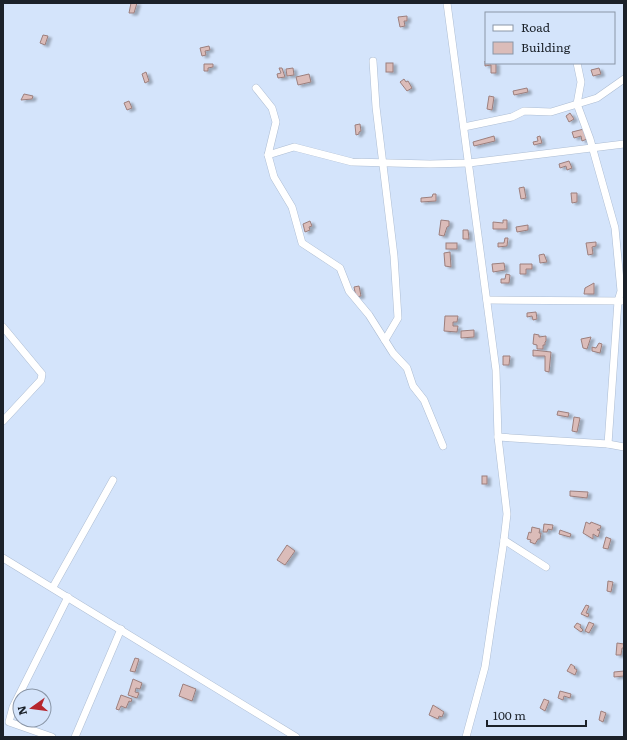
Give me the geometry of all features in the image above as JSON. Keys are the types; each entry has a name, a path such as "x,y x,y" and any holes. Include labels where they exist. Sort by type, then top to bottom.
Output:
{"street":[{"path":"446,3 496,370 498,437 507,514 485,667 466,737"},
{"path":"373,61 376,107 394,256 398,318 385,340"},
{"path":"577,64 580,82 577,104 592,147 615,228 621,291 608,444"},
{"path":"464,127 512,117 524,112 550,112 577,104 597,98 624,79"},
{"path":"256,88 272,108 276,122 268,155 274,177 292,207 302,243 340,268 349,291 369,315 393,353 407,368 413,386 424,400 443,446"},
{"path":"268,155 294,147 352,162 430,164 469,163 624,144"},
{"path":"487,300 621,301"},
{"path":"3,327 42,374 41,380 3,421"},
{"path":"498,437 608,444 624,447"},
{"path":"53,587 113,480"},
{"path":"504,540 546,567"},
{"path":"3,558 53,587 296,737"},
{"path":"52,737 6,721 68,597"},
{"path":"75,737 121,629"}],"building":[{"path":"131,3 137,3 134,13 129,13"},
{"path":"407,16 407,21 404,21 405,26 400,27 398,17"},
{"path":"43,35 48,36 45,45 40,43"},
{"path":"209,46 210,50 205,51 206,55 202,56 200,48"},
{"path":"386,63 393,63 393,72 386,72"},
{"path":"204,64 213,64 213,67 208,68 208,71 204,71"},
{"path":"485,64 496,64 496,73 491,73 491,65 485,66"},
{"path":"279,68 282,68 285,77 278,78 277,74 281,73"},
{"path":"293,68 294,75 287,76 286,69"},
{"path":"599,68 601,74 593,76 591,70"},
{"path":"146,72 149,81 145,83 142,74"},
{"path":"309,74 311,82 298,85 296,77"},
{"path":"404,79 406,82 408,81 412,88 407,91 400,82"},
{"path":"527,88 528,92 514,95 513,91"},
{"path":"24,94 33,96 32,99 21,100"},
{"path":"489,96 494,97 492,110 487,109"},
{"path":"129,101 132,108 127,110 124,103"},
{"path":"570,113 574,119 569,122 566,116"},
{"path":"360,124 361,131 356,135 355,125"},
{"path":"584,129 587,139 582,141 581,136 574,138 572,132"},
{"path":"494,136 495,141 474,146 473,142"},
{"path":"540,136 542,143 534,145 533,142 538,141 537,137"},
{"path":"569,161 572,168 567,170 566,166 560,168 559,164"},
{"path":"524,187 526,198 521,199 519,188"},
{"path":"571,193 577,193 577,202 572,203"},
{"path":"433,194 436,194 436,201 421,202 421,198 432,197"},
{"path":"441,220 449,221 449,226 447,227 444,236 439,235"},
{"path":"503,220 507,220 507,229 493,229 493,222 503,223"},
{"path":"310,221 312,226 309,227 310,230 305,232 303,224"},
{"path":"528,225 528,230 517,232 516,227"},
{"path":"463,230 468,230 469,239 463,239"},
{"path":"505,238 508,238 507,246 498,247 498,243 504,243"},
{"path":"596,242 596,246 592,247 593,254 588,255 586,243"},
{"path":"446,243 457,243 457,249 446,249"},
{"path":"450,252 451,267 445,266 444,253"},
{"path":"544,254 547,262 540,263 539,255"},
{"path":"504,263 505,270 493,272 492,264"},
{"path":"520,264 532,264 532,269 526,269 526,274 520,274"},
{"path":"506,274 510,275 509,283 501,283 501,279 505,279"},
{"path":"594,283 594,294 584,294 585,288"},
{"path":"359,286 361,296 356,297 354,287"},
{"path":"536,312 537,319 533,320 532,316 527,317 527,313"},
{"path":"445,316 458,316 457,322 453,322 453,326 458,326 457,332 444,331"},
{"path":"474,330 474,337 461,338 461,331"},
{"path":"534,334 539,335 539,337 546,336 543,349 537,349 537,345 533,344"},
{"path":"591,337 587,349 583,348 581,339"},
{"path":"599,343 602,344 600,353 592,351 592,347 596,348"},
{"path":"533,350 551,352 549,372 545,371 545,356 533,356"},
{"path":"503,356 510,356 509,365 503,365"},
{"path":"558,411 569,413 568,417 557,415"},
{"path":"574,417 580,418 577,432 572,431"},
{"path":"482,476 487,476 487,484 482,484"},
{"path":"570,491 588,492 587,498 570,496"},
{"path":"586,522 590,524 591,522 601,526 600,529 597,530 600,531 598,537 593,534 593,539 583,533"},
{"path":"544,524 553,525 552,530 548,529 547,532 543,532"},
{"path":"532,527 540,529 539,533 541,533 540,539 538,539 535,544 530,542 531,540 527,539 529,532 531,533"},
{"path":"560,530 571,534 570,537 559,534"},
{"path":"606,537 611,539 608,549 603,548"},
{"path":"287,545 295,551 285,565 277,560"},
{"path":"608,581 613,582 611,592 607,591"},
{"path":"586,605 589,606 586,613 589,614 588,617 581,614"},
{"path":"589,622 594,624 589,633 585,631"},
{"path":"577,623 581,625 580,627 583,630 581,632 574,627"},
{"path":"617,643 624,644 621,655 616,655"},
{"path":"135,658 139,659 135,672 130,671"},
{"path":"571,664 577,670 575,675 567,671"},
{"path":"624,671 624,676 614,677 614,672"},
{"path":"133,679 142,683 140,689 136,688 135,692 139,693 137,698 128,695"},
{"path":"183,684 196,689 192,701 179,696"},
{"path":"560,691 571,694 570,698 564,696 563,700 558,698"},
{"path":"121,695 132,699 131,702 129,701 126,708 121,706 119,710 116,709"},
{"path":"544,699 549,701 545,711 540,708"},
{"path":"433,705 444,712 442,717 439,716 438,719 429,715"},
{"path":"601,711 606,713 603,722 599,720"}]}
